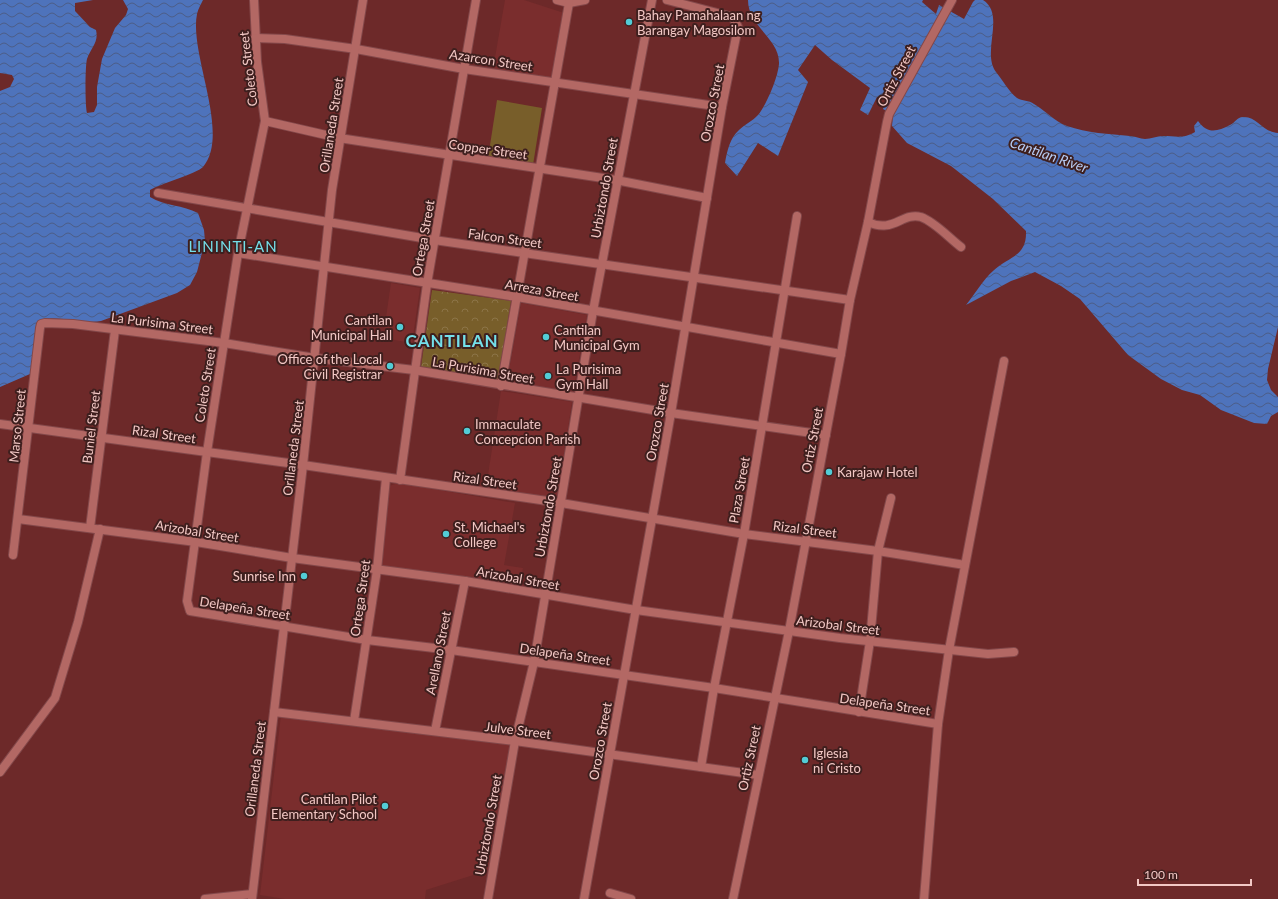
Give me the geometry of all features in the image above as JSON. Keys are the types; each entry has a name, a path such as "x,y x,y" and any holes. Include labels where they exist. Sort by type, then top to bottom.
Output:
{"street":[{"name":"Coleto Street","path":"189,609 187,601 207,452 238,253 265,121 255,38 254,0"},
{"name":"Orillaneda Street","path":"252,896 303,465 329,224 340,138 363,0"},
{"name":"Ortega Street","path":"400,480 414,370 434,240 476,0"},
{"path":"557,0 569,3 585,0"},
{"name":"Urbiztondo Street","path":"488,899 515,740 534,662 593,311 603,264 616,180 652,0"},
{"name":"Orozco Street","path":"584,899 686,327 722,107 738,28 736,22 732,18 725,15 667,0"},
{"path":"502,386 569,3"},
{"name":"Ortiz Street","path":"733,899 789,631 850,300 868,222 889,114 950,4"},
{"name":"Azarcon Street","path":"255,38 285,39 356,49 464,69 633,92 722,107"},
{"name":"Copper Street","path":"265,121 340,138 449,156 616,180 707,198"},
{"name":"Falcon Street","path":"158,193 329,224 524,254 850,300"},
{"name":"Plaza Street","path":"701,767 714,688 744,534 786,291 797,216"},
{"path":"868,222 882,226 896,224 912,216 920,217 928,220 961,247"},
{"name":"Arreza Street","path":"238,253 517,297 841,354"},
{"name":"La Purisima Street","path":"41,324 59,322 224,343 315,358 414,370 502,386 671,413 826,435"},
{"name":"Marso Street","path":"13,555 41,324"},
{"name":"Buniel Street","path":"90,528 115,330"},
{"path":"924,899 938,724 949,650 1004,361"},
{"name":"Rizal Street","path":"0,424 303,465 561,503 744,534 878,551 965,565"},
{"name":"Ortega Street","path":"354,721 377,570 386,478"},
{"path":"859,712 870,641 878,551 891,498"},
{"name":"Arizobal Street","path":"18,519 196,542 292,558 465,581 636,610 728,621 789,631 988,654 1014,652"},
{"path":"0,772 55,698 78,622 100,529"},
{"name":"Arellano Street","path":"435,730 465,581"},
{"name":"Delapeña Street","path":"189,609 196,612 367,640 451,650 714,688 774,699 938,724"},
{"name":"Julve Street","path":"274,712 515,740 610,755 758,775"},
{"path":"610,893 619,897 631,899"},
{"path":"205,899 252,896"}],"shaded area":[{"path":"505,0 524,0 564,13 552,78 493,69"},
{"path":"391,283 420,288 412,343 383,338"},
{"path":"521,303 587,315 573,392 507,382"},
{"path":"501,391 572,402 557,499 486,488"},
{"name":"St. Michael's College","path":"398,483 515,503 504,565 523,568 519,586 380,566 389,486"},
{"name":"Cantilan Pilot Elementary School","path":"281,715 512,743 489,870 426,890 425,899 285,899 260,895"}],"green space":[{"path":"497,100 542,108 533,165 488,158"},
{"path":"432,290 511,301 498,380 421,367"}],"water":[{"path":"0,0 93,0 75,3 75,11 90,27 96,30 97,34 96,42 86,63 87,113 94,112 97,105 97,87 102,59 115,28 126,15 128,9 123,0 203,0 197,14 196,31 198,50 208,93 213,135 210,153 203,167 193,173 150,190 150,197 156,200 186,208 198,213 204,230 205,241 197,272 190,285 177,293 101,321 94,322 50,319 37,323 34,364 30,374 0,387 0,91 10,87 14,79 12,75 0,73"},
{"name":"Cantilan River","path":"748,0 923,0 922,2 936,14 939,5 964,19 975,0 983,0 990,7 993,15 991,54 992,64 996,72 1008,89 1017,98 1032,103 1062,124 1090,132 1150,139 1161,136 1187,136 1195,132 1194,126 1198,121 1209,130 1217,130 1232,124 1239,118 1248,117 1268,130 1278,133 1278,327 1268,369 1267,380 1271,390 1278,397 1278,412 1271,416 1267,424 1254,423 1221,410 1200,395 1182,390 1161,379 1128,355 1080,299 1061,286 1035,272 1011,281 966,305 989,275 1020,251 1026,240 1026,231 993,199 951,166 907,143 892,126 893,115 883,109 886,100 877,97 868,115 860,110 870,88 832,60 815,45 798,70 808,82 778,156 758,143 737,176 725,163 729,145 736,133 756,117 761,110 774,83 779,64 775,47 753,18 749,9"}],"place":[{"name":"Bahay Pamahalaan ng Barangay Magosilom","path":"629,22"},
{"name":"Cantilan Municipal Hall","path":"400,327"},
{"name":"Cantilan Municipal Gym","path":"546,337"},
{"name":"Office of the Local Civil Registrar","path":"390,366"},
{"name":"La Purisima Gym Hall","path":"548,376"},
{"name":"Immaculate Concepcion Parish","path":"467,431"},
{"name":"Karajaw Hotel","path":"829,472"},
{"name":"St. Michael's College","path":"446,534"},
{"name":"Sunrise Inn","path":"304,576"},
{"name":"Iglesia ni Cristo","path":"805,760"},
{"name":"Cantilan Pilot Elementary School","path":"385,806"}],"district":[{"name":"LININTI-AN","path":"233,247"},
{"name":"CANTILAN","path":"452,341"}]}
